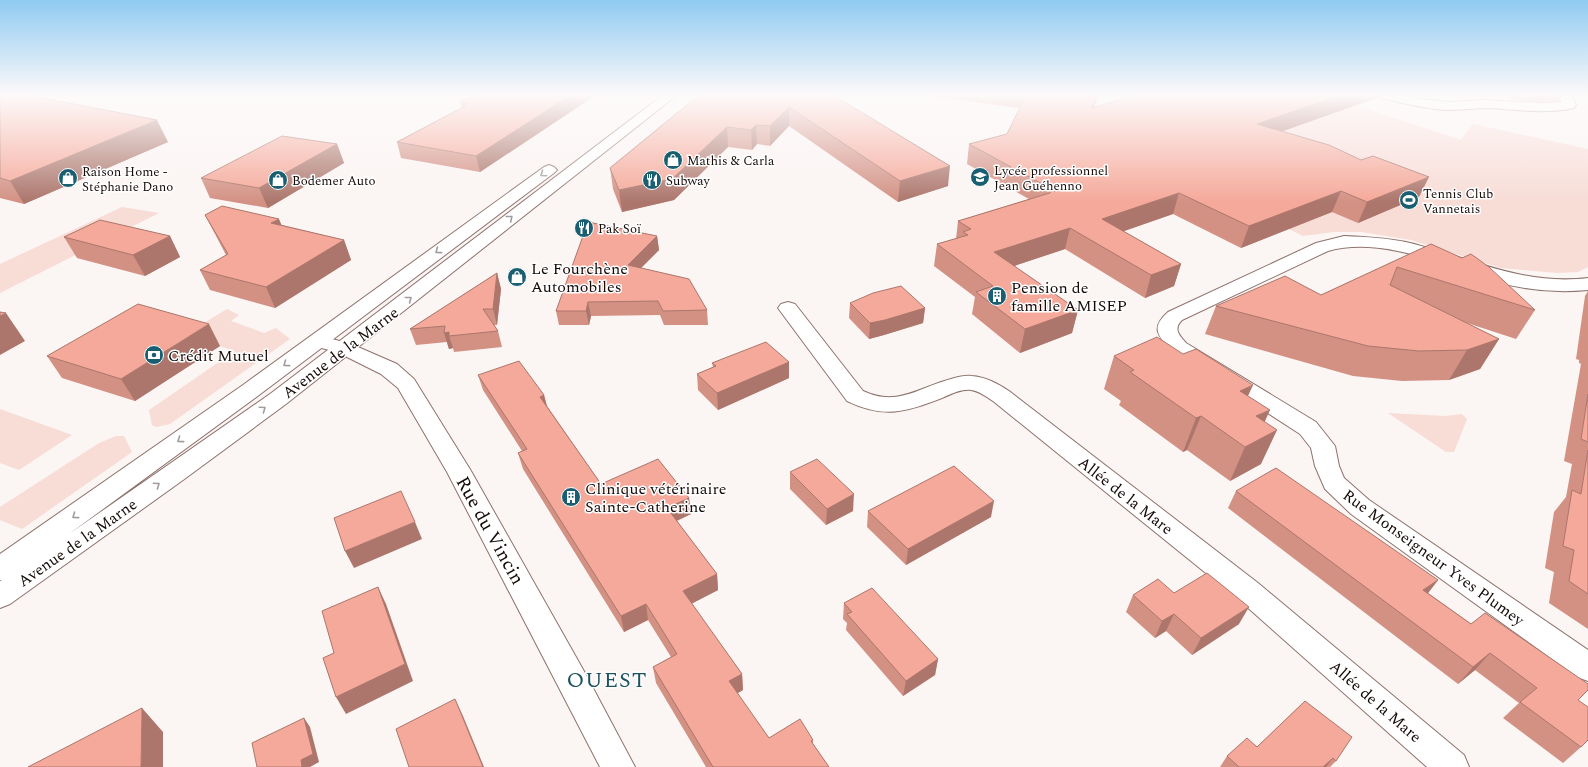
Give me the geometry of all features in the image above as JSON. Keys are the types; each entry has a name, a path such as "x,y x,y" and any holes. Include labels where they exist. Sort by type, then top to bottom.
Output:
{"street":[{"name":"Avenue de la Marne","path":"0,569 317,341 510,198 605,131"},
{"name":"Avenue de la Marne","path":"0,596 275,401 624,131"},
{"name":"Rue Monseigneur Yves Plumey","path":"1588,284 1552,286 1502,277 1408,248 1376,243 1344,242 1322,247 1175,316 1169,320 1166,326 1167,332 1179,347 1308,428 1324,446 1327,466 1334,483 1360,507 1588,667"},
{"name":"Allée de la Mare","path":"788,308 855,396 866,402 884,406 900,405 958,384 974,383 989,388 1001,396 1248,591 1452,767"},
{"name":"Rue du Vincin","path":"317,341 344,348 389,369 406,384 459,471 618,767"}],"shaded area":[{"name":"Tennis Club Vannetais","path":"1144,131 1433,131 1461,140 1468,131 1504,131 1588,149 1588,267 1578,272 1557,273 1501,268 1411,240 1361,232 1334,232 1303,236 1166,169"},
{"path":"122,207 159,213 0,293 0,264"},
{"path":"227,309 239,315 231,321 264,333 276,328 290,339 170,424 156,427 152,425 149,410 235,351 184,335"},
{"path":"0,409 72,435 19,470 0,463"},
{"path":"1388,413 1445,416 1462,414 1467,419 1454,452 1446,452"},
{"path":"116,436 124,436 132,452 22,529 0,520 0,507 99,443"}],"building":[{"path":"0,131 131,131 10,181 0,178"},
{"path":"418,131 515,131 476,156 397,142"},
{"path":"655,131 723,131 672,179 619,190 610,168"},
{"path":"825,131 892,131 950,166 900,181"},
{"path":"1009,131 1280,131 1329,145 1361,160 1373,156 1429,177 1367,202 1341,191 1249,226 1179,193 1102,219 1181,264 1151,275 1070,228 994,252 1078,310 1025,329 976,292 993,286 937,244 968,235 963,232 971,229 958,221 1055,191 969,144 1007,134"},
{"path":"282,136 337,144 259,188 201,178"},
{"path":"222,206 279,219 271,223 344,240 266,287 200,270 228,254 205,215"},
{"path":"100,220 170,236 133,255 64,237"},
{"path":"588,222 657,236 628,265 689,279 707,310 663,311 658,301 588,302 586,311 556,311"},
{"path":"1431,244 1462,258 1471,254 1489,267 1535,310 1397,267 1390,285 1499,339 1467,350 1419,351 1368,346 1216,306 1285,276 1321,295"},
{"path":"497,273 493,309 483,309 498,331 449,336 449,332 444,333 445,326 410,329"},
{"path":"901,286 925,308 870,323 850,303 873,293"},
{"path":"138,304 209,324 121,379 47,356"},
{"path":"0,312 6,313 0,316"},
{"path":"1157,337 1183,354 1196,349 1253,385 1240,391 1270,410 1256,416 1277,430 1245,447 1201,416 1196,418 1130,372 1134,370 1114,356"},
{"path":"766,342 789,362 717,393 697,374 716,366 712,363"},
{"path":"519,361 544,395 540,397 601,484 658,459 689,498 667,508 717,574 683,591 742,674 729,681 769,738 800,719 813,740 811,741 829,767 713,767 653,667 677,654 646,604 621,616 518,453 527,449 478,375"},
{"path":"1588,394 1588,442 1581,439"},
{"path":"1588,450 1588,594 1569,581 1574,550 1563,546 1572,490 1581,494"},
{"path":"817,459 854,494 827,509 790,472"},
{"path":"954,466 994,501 908,549 868,511"},
{"path":"1276,468 1438,580 1423,590 1471,624 1485,613 1588,684 1588,690 1578,700 1588,707 1588,740 1581,747 1520,702 1537,688 1490,653 1473,667 1236,491"},
{"path":"401,491 415,522 345,551 334,518"},
{"path":"1207,573 1249,607 1201,638 1174,614 1162,621 1133,595 1158,579 1174,593"},
{"path":"378,587 405,664 336,697 323,658 334,653 322,611"},
{"path":"872,588 938,659 906,681 847,614 852,612 844,603"},
{"path":"455,699 483,767 409,767 396,729"},
{"path":"1305,701 1352,737 1336,761 1333,758 1323,767 1239,767 1227,756 1247,738 1257,747"},
{"path":"142,708 141,767 28,767"},
{"path":"304,718 313,754 301,760 302,767 257,767 252,743"}],"place":[{"name":"Mathis & Carla","path":"673,160"},
{"name":"Lycée professionnel Jean Guéhenno","path":"980,177"},
{"name":"Raison Home - Stéphanie Dano","path":"68,178"},
{"name":"Bodemer Auto","path":"278,180"},
{"name":"Subway","path":"652,180"},
{"name":"Tennis Club Vannetais","path":"1409,200"},
{"name":"Pak Soï","path":"584,228"},
{"name":"Le Fourchène Automobiles","path":"517,277"},
{"name":"Pension de famille AMISEP","path":"997,296"},
{"name":"Crédit Mutuel","path":"154,355"},
{"name":"Clinique vétérinaire Sainte-Catherine","path":"571,497"}],"district":[{"name":"OUEST","path":"607,679"}]}
